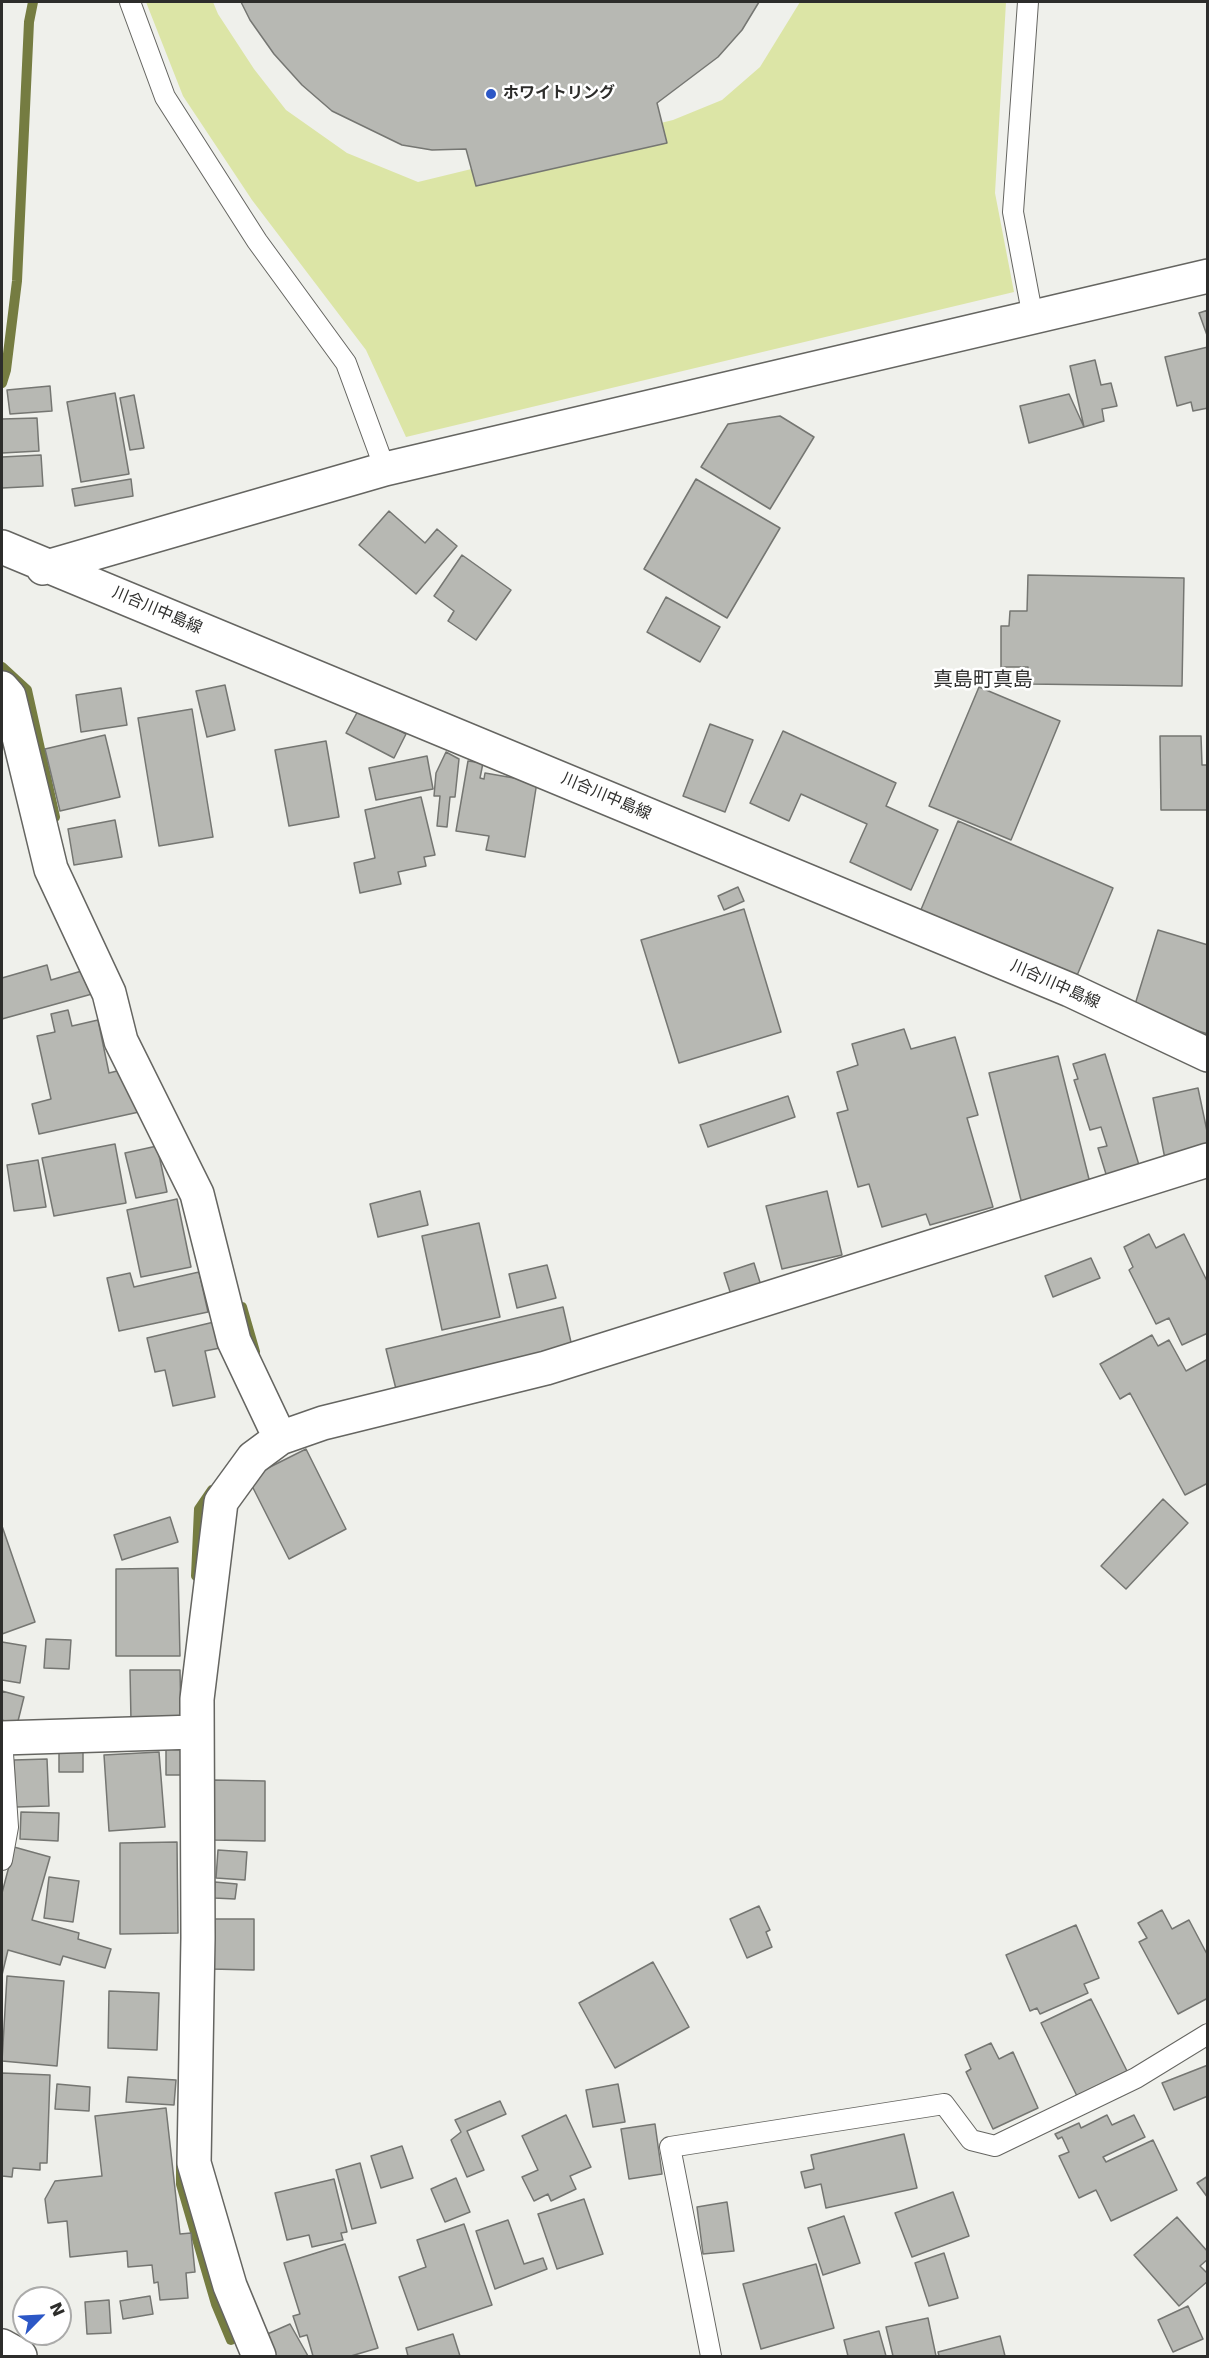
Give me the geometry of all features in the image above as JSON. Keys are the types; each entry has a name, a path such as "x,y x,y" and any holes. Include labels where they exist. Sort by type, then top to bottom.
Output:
{"street":[{"path":"2,571 52,567 385,469 1208,276"},
{"name":"川合川中島線","path":"2,547 1070,990 1208,1055"},
{"path":"2,688 9,696 51,869 109,993 121,1041 197,1194 234,1341 280,1438"},
{"path":"253,2356 194,2163 198,1938 195,1732 221,1502 253,1458 280,1438 323,1423 546,1368 1208,1160"},
{"path":"2,1738 195,1732"},
{"path":"2,2346 20,2356"}],"lane":[{"path":"130,2 165,97 256,241 346,363 385,469"},
{"path":"1028,2 1013,213 1033,318"},
{"path":"2,1738 8,1827 2,1860"},
{"path":"711,2356 670,2147 944,2104 971,2140 995,2146 1136,2078 1208,2034"}],"green space":[{"path":"146,2 213,2 218,14 254,69 286,110 347,153 418,182 673,120 722,100 760,67 800,2 1006,2 995,193 1014,292 406,437 366,350 252,200 183,96"}],"building":[{"name":"ホワイトリング","path":"241,2 759,2 742,30 718,57 657,103 667,143 476,186 466,149 432,150 402,145 332,111 302,85 274,54 250,20"},
{"path":"1208,310 1208,338 1199,313"},
{"path":"1208,347 1208,408 1193,411 1191,402 1177,406 1165,357"},
{"path":"1095,360 1101,385 1111,383 1117,406 1102,409 1104,421 1084,427 1070,366"},
{"path":"50,386 52,411 10,414 7,390"},
{"path":"115,393 129,474 81,482 67,402"},
{"path":"1069,394 1084,427 1029,443 1020,406"},
{"path":"134,395 144,448 130,450 120,398"},
{"path":"780,416 814,437 770,509 701,467 728,424"},
{"path":"37,418 39,451 2,453 2,419"},
{"path":"41,455 43,486 2,488 2,457"},
{"path":"131,479 133,496 75,506 72,489"},
{"path":"696,479 780,528 727,618 644,569"},
{"path":"389,511 425,543 437,529 457,546 416,594 359,545"},
{"path":"462,555 511,590 476,640 448,621 454,611 434,596"},
{"path":"1028,575 1184,578 1182,686 1028,684 1028,667 1001,667 1001,626 1009,626 1010,611 1027,611"},
{"path":"666,597 720,627 700,662 647,632"},
{"path":"225,685 235,730 207,737 196,691"},
{"path":"979,687 1060,721 1011,840 929,806"},
{"path":"121,688 127,725 81,732 76,695"},
{"path":"192,709 213,837 159,846 138,718"},
{"path":"359,709 406,734 394,758 346,733"},
{"path":"710,724 753,740 725,812 683,796"},
{"path":"783,731 896,783 886,806 938,830 911,890 850,862 867,824 801,794 789,821 750,803"},
{"path":"105,735 120,797 60,811 45,749"},
{"path":"1160,736 1201,736 1202,765 1208,765 1208,810 1161,810"},
{"path":"326,741 339,817 289,826 275,750"},
{"path":"446,752 459,759 455,797 450,797 447,827 437,826 440,796 434,796 436,773"},
{"path":"427,756 433,789 376,800 369,768"},
{"path":"468,761 483,763 480,778 484,779 485,773 537,782 525,857 486,850 489,836 456,831"},
{"path":"421,797 435,855 424,857 426,866 398,872 401,884 360,893 354,863 375,858 365,810"},
{"path":"115,820 122,857 74,865 68,829"},
{"path":"958,821 1113,888 1076,978 920,912"},
{"path":"738,887 744,901 724,910 718,896"},
{"path":"744,909 781,1032 679,1063 641,940"},
{"path":"1158,930 1208,945 1208,1034 1133,1011"},
{"path":"47,965 51,980 85,970 92,994 2,1019 2,978"},
{"path":"68,1010 72,1026 98,1020 109,1073 129,1068 139,1112 39,1134 32,1104 51,1099 37,1036 55,1032 51,1014"},
{"path":"904,1029 911,1049 955,1037 978,1115 967,1118 993,1207 930,1225 926,1214 882,1227 869,1184 858,1187 837,1113 848,1110 837,1072 858,1065 852,1044"},
{"path":"1105,1054 1139,1165 1110,1187 1098,1148 1107,1146 1101,1127 1090,1130 1074,1080 1078,1079 1073,1064"},
{"path":"1058,1056 1091,1187 1022,1204 989,1073"},
{"path":"1198,1088 1208,1136 1208,1156 1166,1164 1153,1098"},
{"path":"788,1096 795,1117 708,1147 700,1125"},
{"path":"115,1144 126,1203 54,1216 42,1158"},
{"path":"157,1146 167,1192 136,1198 125,1153"},
{"path":"38,1160 46,1207 14,1211 7,1165"},
{"path":"420,1191 428,1225 378,1237 370,1204"},
{"path":"827,1191 842,1255 782,1269 766,1206"},
{"path":"177,1199 191,1267 141,1277 127,1210"},
{"path":"479,1223 500,1317 442,1330 422,1236"},
{"path":"1149,1234 1156,1248 1184,1234 1208,1283 1208,1333 1182,1345 1169,1318 1156,1324 1129,1270 1133,1267 1124,1247"},
{"path":"1091,1258 1100,1278 1053,1297 1045,1276"},
{"path":"754,1263 763,1292 733,1301 724,1273"},
{"path":"547,1265 556,1298 517,1308 509,1274"},
{"path":"199,1272 208,1312 119,1331 107,1278 130,1273 134,1287"},
{"path":"563,1307 573,1351 397,1393 386,1349"},
{"path":"214,1322 220,1348 205,1351 215,1397 173,1406 165,1370 155,1372 147,1338"},
{"path":"1152,1335 1158,1346 1169,1340 1186,1371 1208,1359 1208,1483 1185,1495 1130,1393 1120,1399 1100,1364"},
{"path":"306,1449 346,1529 289,1559 248,1478"},
{"path":"1163,1499 1188,1523 1126,1589 1101,1566"},
{"path":"170,1517 178,1542 122,1560 114,1535"},
{"path":"2,1526 35,1622 2,1634"},
{"path":"178,1568 180,1656 116,1656 116,1569"},
{"path":"46,1639 71,1640 69,1669 44,1668"},
{"path":"2,1642 26,1646 20,1683 2,1680"},
{"path":"130,1670 180,1670 181,1720 131,1721"},
{"path":"2,1691 24,1697 17,1725 2,1720"},
{"path":"166,1746 183,1746 183,1775 166,1775"},
{"path":"59,1751 83,1751 83,1772 59,1772"},
{"path":"159,1752 165,1827 109,1831 104,1755"},
{"path":"47,1759 49,1806 16,1807 14,1760"},
{"path":"214,1780 265,1781 265,1841 213,1840"},
{"path":"21,1812 59,1813 58,1841 20,1839"},
{"path":"177,1842 178,1933 120,1934 120,1843"},
{"path":"14,1847 50,1857 32,1920 79,1933 78,1939 111,1949 105,1968 63,1956 60,1965 8,1950 2,1975 2,1893"},
{"path":"218,1850 247,1852 245,1880 216,1878"},
{"path":"49,1877 79,1881 73,1922 44,1918"},
{"path":"215,1882 237,1884 235,1899 214,1898"},
{"path":"759,1906 770,1930 766,1932 772,1947 747,1958 730,1919"},
{"path":"1162,1910 1172,1929 1189,1920 1208,1956 1208,1998 1178,2014 1139,1942 1147,1938 1138,1923"},
{"path":"212,1919 254,1919 254,1970 211,1969"},
{"path":"1076,1925 1099,1978 1084,1984 1088,1993 1040,2014 1037,2008 1030,2011 1006,1955"},
{"path":"653,1962 689,2027 615,2068 579,2003"},
{"path":"7,1976 64,1981 57,2066 2,2061"},
{"path":"109,1991 159,1993 157,2050 108,2048"},
{"path":"1091,1999 1127,2071 1077,2096 1041,2023"},
{"path":"991,2043 999,2059 1013,2052 1038,2108 993,2129 966,2072 971,2069 965,2055"},
{"path":"1208,2065 1208,2096 1174,2110 1162,2083"},
{"path":"2,2073 50,2075 47,2163 40,2163 40,2170 13,2168 12,2177 2,2176"},
{"path":"128,2077 176,2080 174,2105 126,2102"},
{"path":"57,2084 90,2087 89,2111 55,2109"},
{"path":"618,2084 625,2122 593,2127 586,2090"},
{"path":"500,2101 506,2114 467,2131 484,2170 467,2177 451,2140 461,2132 455,2120"},
{"path":"166,2108 180,2234 191,2233 195,2272 186,2273 188,2298 160,2300 158,2282 154,2283 152,2265 128,2267 127,2251 70,2257 67,2221 48,2223 45,2199 55,2181 102,2176 95,2116"},
{"path":"566,2115 591,2167 570,2176 576,2189 551,2201 548,2194 534,2201 522,2177 538,2170 522,2136"},
{"path":"1107,2115 1112,2125 1134,2115 1145,2137 1103,2157 1106,2162 1153,2140 1177,2190 1111,2221 1096,2190 1079,2198 1059,2156 1069,2152 1062,2137 1058,2139 1055,2134 1079,2123 1081,2128"},
{"path":"655,2124 662,2174 629,2179 621,2129"},
{"path":"904,2134 917,2188 826,2208 821,2184 805,2188 801,2172 814,2169 811,2155"},
{"path":"402,2146 413,2178 381,2188 371,2156"},
{"path":"360,2163 376,2223 352,2229 336,2170"},
{"path":"1208,2176 1208,2198 1197,2183"},
{"path":"456,2178 470,2212 445,2222 431,2189"},
{"path":"334,2179 347,2232 341,2233 343,2240 312,2247 309,2235 287,2240 275,2193"},
{"path":"953,2192 969,2236 912,2257 895,2213"},
{"path":"584,2199 603,2254 557,2269 538,2214"},
{"path":"727,2202 734,2251 703,2254 697,2207"},
{"path":"844,2216 860,2263 823,2275 808,2228"},
{"path":"1177,2217 1208,2252 1208,2259 1200,2266 1208,2274 1208,2281 1179,2306 1134,2255"},
{"path":"508,2220 524,2264 543,2258 547,2269 495,2289 476,2231"},
{"path":"464,2224 492,2305 418,2330 399,2277 426,2267 417,2240"},
{"path":"345,2244 378,2348 351,2356 313,2356 307,2335 300,2337 293,2316 300,2314 284,2263"},
{"path":"944,2253 958,2298 929,2306 915,2263"},
{"path":"816,2264 834,2328 761,2349 743,2284"},
{"path":"150,2296 153,2314 123,2319 120,2301"},
{"path":"109,2300 111,2333 87,2334 85,2302"},
{"path":"1188,2306 1203,2339 1173,2352 1158,2320"},
{"path":"928,2318 936,2356 893,2356 886,2327"},
{"path":"290,2324 308,2356 267,2356 256,2339"},
{"path":"879,2331 886,2356 848,2356 844,2340"},
{"path":"453,2334 460,2356 408,2356 406,2348"},
{"path":"1000,2336 1005,2356 939,2356 938,2352"}],"waterway":[{"path":"2,383 6,370 17,281 29,22 33,2"},
{"path":"2,667 27,690 55,817"},
{"path":"242,1307 255,1352"},
{"path":"196,1576 199,1509 212,1490"},
{"path":"181,2164 181,2184 216,2304 231,2340"}],"place":[{"name":"ホワイトリング","path":"491,94"}],"district":[{"name":"真島町真島","path":"983,681"}]}
